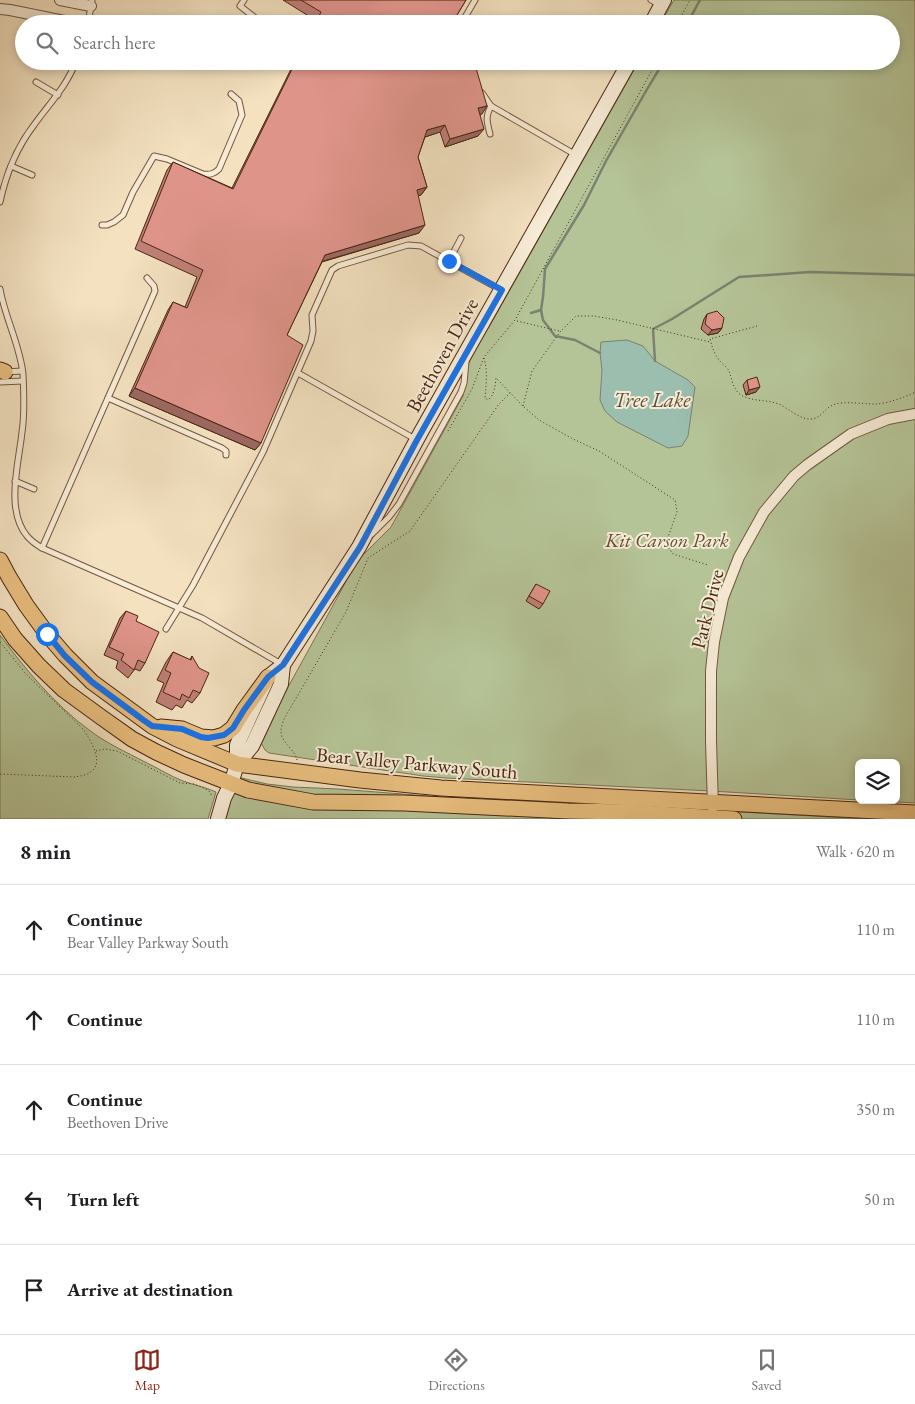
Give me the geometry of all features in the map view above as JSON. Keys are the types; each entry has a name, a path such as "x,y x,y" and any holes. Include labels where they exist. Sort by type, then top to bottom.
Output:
{"main road":[{"path":"654,15 659,2"},
{"name":"Beethoven Drive","path":"218,819 237,764 237,745 268,677 283,665 360,547 417,440 625,70"},
{"name":"Bear Valley Parkway South","path":"0,560 8,577 47,634 65,656 92,682 152,726 177,739 237,764 360,780 441,788 713,810 734,819"},
{"name":"Bear Valley Parkway South","path":"0,617 15,639 64,690 132,739 184,765 248,790 313,802 404,803 568,811 713,810 915,814"},
{"name":"Beethoven Drive","path":"237,764 252,746 281,684 283,665"},
{"path":"152,726 182,729 208,738 224,735 233,728 268,677"}],"street":[{"path":"60,0 92,3"},
{"path":"0,9 35,15"},
{"name":"Park Drive","path":"713,810 711,671 714,642 723,598 738,557 764,512 794,476 807,465 851,434 888,419 915,414"}],"lane":[{"path":"244,0 240,6 252,15"},
{"path":"466,15 474,0"},
{"path":"0,202 11,166 30,131 58,95 72,70"},
{"path":"36,82 58,95"},
{"path":"478,84 491,106 577,155"},
{"path":"102,225 114,222 123,215 133,192 154,156 167,158 203,174 212,174 219,169 242,115 239,101 230,94"},
{"path":"490,134 487,113 491,106"},
{"path":"11,166 32,175"},
{"path":"449,261 461,238"},
{"path":"166,629 179,609 263,452 311,341 313,331 312,315 329,274 335,268 412,244 421,246 502,290"},
{"path":"42,548 155,291 154,286 147,278"},
{"path":"0,289 18,349 22,372 24,416 15,480 16,506 19,522 30,540 42,548 216,626 283,665"},
{"path":"360,547 399,504 461,392 464,383 467,351"},
{"path":"1,374 22,372"},
{"path":"298,373 417,440"},
{"path":"1,374 23,381"},
{"path":"108,398 222,448 226,451 226,456"},
{"path":"15,480 34,489"}],"path":[{"path":"682,15 690,0"},
{"path":"652,70 515,320 484,356 487,384 485,398 488,400 491,398 495,389 496,378 539,420 572,439 599,451 675,500 677,512 667,540 668,547 673,554 708,565"},
{"path":"523,406 532,371 560,332 576,316 594,316 711,342"},
{"path":"515,320 560,332"},
{"path":"757,326 710,339 714,352 728,370 734,387 739,394 748,398 779,404 801,417 812,419 835,404 878,404 915,392"},
{"path":"296,760 295,753 284,741 281,731 284,719 346,612 368,558 410,531 500,404 510,393"},
{"path":"0,642 26,674 83,729 90,739 97,759 96,766 92,771 75,777 0,774"},
{"path":"95,751 105,749 117,751 180,783 194,784 204,788 212,795"}],"green space":[{"name":"Kit Carson Park","path":"674,0 915,0 915,803 900,802 900,759 855,759 855,800 446,778 269,753 265,750 261,743 266,727 357,561 391,527 463,396 470,353 489,327 634,70 900,70 900,15 665,15"},
{"path":"0,635 41,686 89,730 116,747 173,777 216,792 208,819 0,819"},
{"path":"229,775 267,784 293,787 441,797 866,819 217,819"}],"water":[{"name":"Tree Lake","path":"627,340 643,346 655,361 688,380 695,387 688,436 682,446 668,448 617,422 605,411 600,400 601,342"}],"building":[{"path":"301,0 466,0 457,15 320,15 321,12"},
{"path":"292,70 477,70 487,106 478,108 484,129 450,139 445,125 427,130 418,157 427,187 417,190 425,225 325,255 287,335 303,345 261,443 135,388 173,302 187,308 203,270 141,241 173,162 233,189"},
{"path":"717,311 724,318 722,328 712,330 705,324 707,314"},
{"path":"757,377 760,387 749,390 747,380"},
{"path":"536,584 550,591 543,604 529,596"},
{"path":"126,611 138,616 136,621 159,632 145,663 138,660 134,670 121,660 124,654 109,647"},
{"path":"173,652 191,660 192,656 199,668 209,673 200,693 193,690 189,698 182,694 180,700 163,692 171,673 165,670"}],"waterway":[{"path":"692,15 700,0"},
{"path":"600,353 575,340 555,336 543,320 541,310 545,269 584,205 606,161 659,70"},
{"path":"655,361 653,329 739,277 810,272 915,275"},
{"path":"531,313 541,310"}],"route":[{"path":"47,634 65,656 92,682 152,726 182,729 208,738 224,735 233,728 268,677 283,665 360,547 371,523 502,290 449,261"}]}
